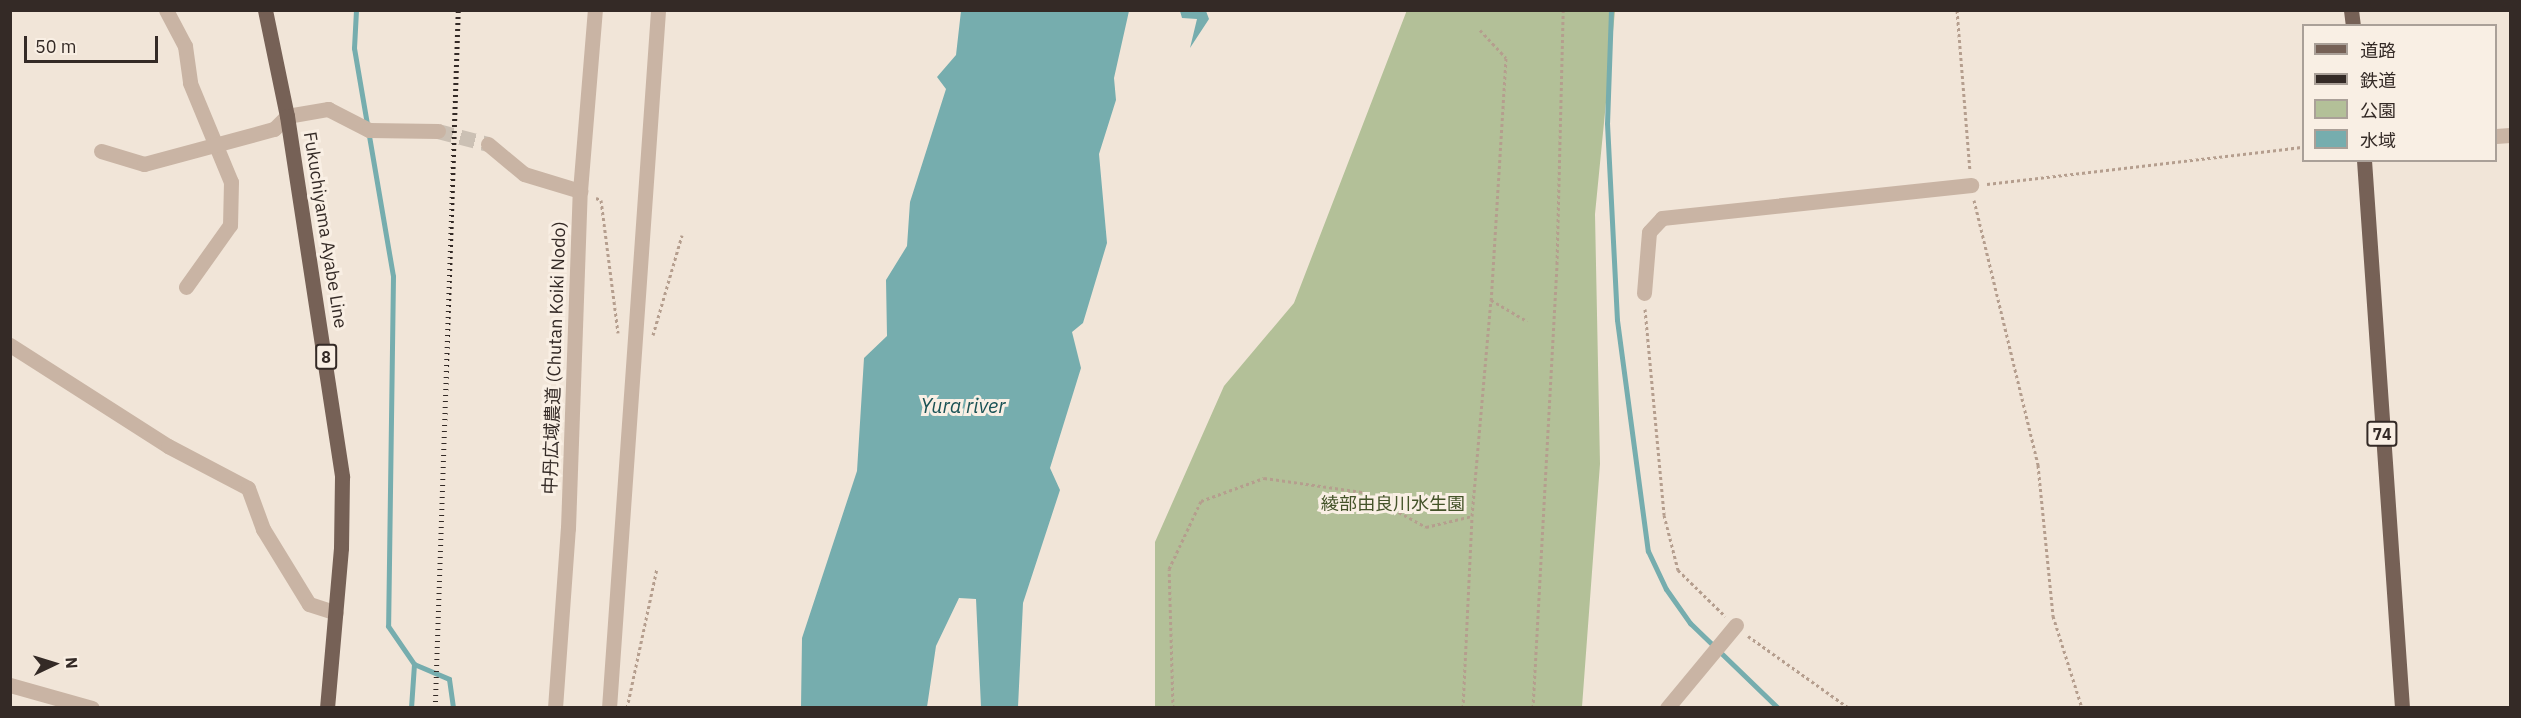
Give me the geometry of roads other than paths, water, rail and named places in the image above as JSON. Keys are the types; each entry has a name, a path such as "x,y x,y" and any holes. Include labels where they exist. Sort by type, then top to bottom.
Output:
{"main road":[{"name":"Fukuchiyama Ayabe Line","path":"265,10 287,116 332,396 342,477 336,613 327,708"},
{"name":"74","path":"2364,162 2402,708"}],"street":[{"path":"166,10 185,46 190,83 231,182 230,225 186,287"},
{"name":"中丹広域農道 (Chutan Koiki Nodo)","path":"555,708 568,528 580,191 595,10"},
{"path":"609,708 658,10"},
{"path":"101,151 144,164 274,129 287,116 328,109 369,130 438,131"},
{"path":"488,144 524,174 580,191"},
{"path":"1644,293 1649,232 1662,218 1971,185"},
{"path":"10,345 168,446 248,488 263,530 309,604 336,613"},
{"path":"1667,708 1736,625"},
{"path":"10,685 92,708"}],"water":[{"name":"Yura river","path":"961,11 1129,11 1114,78 1116,100 1099,154 1107,243 1083,323 1072,332 1081,368 1050,468 1060,490 1023,603 1018,707 981,707 976,599 959,598 936,646 927,707 801,707 802,638 857,471 864,358 887,336 886,280 907,246 910,202 946,89 937,77 956,55"},
{"path":"1180,11 1206,11 1209,19 1190,48 1197,19 1182,18"}],"waterway":[{"path":"356,10 354,48 393,276 388,626 414,664 449,679 453,708"},
{"path":"1611,10 1607,123 1617,320 1648,551 1666,589 1690,623 1778,708"},
{"path":"411,708 414,664"}],"tunnel":[{"path":"438,131 488,144"}],"railway":[{"path":"435,708 458,10"}],"park label":[{"name":"綾部由良川水生園","path":"1393,504"}]}
